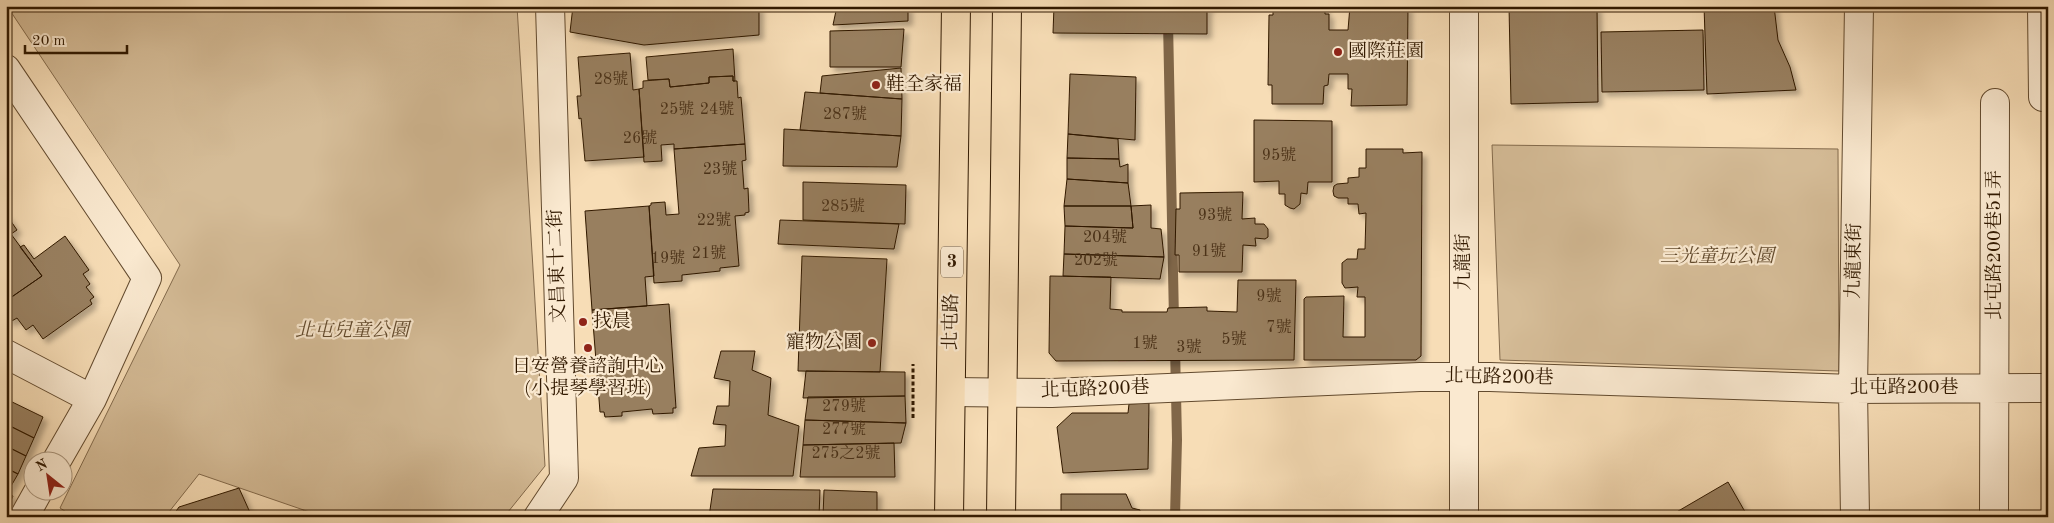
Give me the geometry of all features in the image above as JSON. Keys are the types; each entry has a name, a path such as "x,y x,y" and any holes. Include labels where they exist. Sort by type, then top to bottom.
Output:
{"main road":[{"name":"北屯路","path":"949,517 956,6"},
{"path":"1001,517 1007,6"}],"street":[{"name":"文昌東十二街","path":"538,517 564,478 550,6"},
{"name":"九龍街","path":"1464,6 1464,517"},
{"name":"九龍東街","path":"1855,517 1853,389 1859,6"},
{"path":"2042,6 2043,97"},
{"path":"6,69 147,278 92,399 63,450"},
{"name":"北屯路200巷51弄","path":"1994,517 1995,103"},
{"path":"6,354 92,399"},
{"name":"北屯路200巷","path":"951,392 1052,393 1420,377 1490,377 1853,389 2048,388"},
{"path":"24,517 33,500"}],"path":[{"path":"913,364 913,418"}],"green space":[{"name":"北屯兒童公園","path":"7,6 517,6 545,466 504,517 324,517 199,474 165,517 74,517 60,508 64,500 72,500 72,484 180,265"},
{"name":"三光童玩公園","path":"1492,145 1838,149 1839,371 1500,360"}],"building":[{"path":"573,6 759,6 759,35 644,45 570,32"},
{"path":"837,6 908,6 908,21 833,25"},
{"path":"1054,6 1211,7 1207,7 1207,34 1053,33"},
{"name":"國際莊園","path":"1273,6 1325,6 1325,14 1329,14 1329,30 1348,30 1350,6 1408,6 1407,105 1351,106 1352,89 1348,89 1348,74 1329,74 1328,85 1324,86 1323,104 1272,104 1272,85 1268,85 1269,15 1273,15"},
{"path":"1509,6 1597,6 1598,102 1511,104"},
{"path":"1704,6 1774,6 1778,40 1790,67 1796,90 1707,94"},
{"path":"904,29 901,67 830,67 830,31"},
{"path":"1703,30 1704,90 1602,92 1601,32"},
{"path":"733,49 735,81 733,81 733,76 709,77 709,83 670,87 669,79 648,80 646,57"},
{"path":"630,53 633,90 639,89 644,157 585,161 577,96 581,96 578,57"},
{"path":"901,68 902,99 820,93 822,76"},
{"path":"1070,74 1136,77 1135,140 1068,134"},
{"path":"733,76 733,81 737,81 738,98 741,97 745,144 674,149 674,144 661,145 662,161 644,162 639,89 643,88 643,81 669,79 670,87 709,83 709,77"},
{"path":"805,92 902,99 901,136 800,130"},
{"path":"1254,120 1332,121 1332,182 1308,182 1307,194 1301,193 1300,204 1294,209 1285,205 1285,194 1279,194 1279,181 1254,182"},
{"path":"784,129 901,136 897,167 783,166"},
{"path":"1068,134 1118,139 1119,159 1067,158"},
{"path":"745,144 746,160 742,161 744,189 748,188 749,212 745,213 745,215 735,216 739,266 720,268 720,271 682,275 682,281 654,283 649,206 651,203 665,202 666,215 679,214 674,149"},
{"path":"1366,149 1403,149 1403,153 1422,152 1421,356 1416,360 1304,360 1304,299 1306,297 1344,296 1343,337 1365,337 1365,297 1357,297 1358,287 1345,288 1342,283 1342,263 1347,259 1357,259 1358,249 1365,249 1366,213 1359,214 1358,204 1348,204 1348,198 1338,198 1334,196 1333,191 1334,186 1337,184 1348,183 1348,178 1359,177 1359,168 1366,168"},
{"path":"1067,158 1119,159 1120,167 1128,164 1128,183 1067,179"},
{"path":"1067,179 1128,183 1131,206 1064,206"},
{"path":"803,182 906,185 905,224 803,220"},
{"path":"1243,192 1242,219 1255,218 1255,224 1264,224 1268,229 1268,237 1265,239 1255,238 1256,246 1243,245 1242,272 1179,272 1179,255 1175,255 1176,209 1180,209 1180,193"},
{"path":"1151,205 1151,228 1161,229 1164,257 1064,254 1065,226 1133,228 1131,206"},
{"path":"649,206 654,276 645,277 647,306 592,310 585,211"},
{"path":"1064,206 1131,206 1133,228 1065,226"},
{"path":"6,214 17,230 11,234 42,276 10,298 6,292"},
{"path":"780,220 899,224 894,249 778,244"},
{"path":"65,236 89,270 83,274 90,284 86,287 94,297 90,300 92,304 43,339 33,325 26,330 17,318 10,322 6,316 6,301 42,276 20,247 24,245 34,259"},
{"path":"1064,254 1164,257 1160,279 1063,276"},
{"path":"802,256 887,259 880,372 798,371"},
{"path":"1050,276 1111,277 1110,309 1122,310 1122,312 1167,312 1168,308 1207,307 1207,311 1237,312 1238,280 1296,280 1294,360 1056,361 1049,353"},
{"path":"669,304 676,408 673,408 673,413 653,414 652,409 622,412 622,416 605,417 604,412 600,412 592,310"},
{"path":"721,351 755,351 752,370 771,378 768,415 799,426 793,476 691,476 699,448 725,446 726,425 713,424 717,406 729,406 730,381 714,378"},
{"path":"806,371 905,372 905,396 803,398"},
{"path":"905,396 906,423 805,420 808,397"},
{"path":"6,399 43,417 34,438 6,424"},
{"path":"1149,403 1148,469 1063,473 1057,427 1072,413 1128,413 1129,404"},
{"path":"805,420 906,423 901,443 803,445"},
{"path":"6,424 34,438 29,450 22,450 22,454 6,446"},
{"path":"894,443 895,477 800,477 803,445"},
{"path":"6,446 22,454 22,465 18,474 6,468"},
{"path":"6,468 18,474 7,493 6,492"},
{"path":"1728,482 1748,517 1668,517"},
{"path":"239,488 252,517 172,517 179,507"},
{"path":"713,489 820,490 819,517 709,517"},
{"path":"824,490 877,492 877,517 823,517"},
{"path":"6,492 13,496 6,512"},
{"path":"1061,494 1126,494 1132,508 1140,510 1140,517 1061,517"},
{"path":"304,511 307,517 283,517"}],"waterway":[{"path":"1168,22 1174,320"},
{"path":"1175,347 1177,440 1175,517"}],"place":[{"name":"國際莊園","path":"1338,52"},
{"name":"鞋全家福","path":"876,85"},
{"name":"找晨","path":"583,322"},
{"name":"寵物公園","path":"872,343"},
{"name":"日安營養諮詢中心 (小提琴學習班)","path":"588,348"}]}
